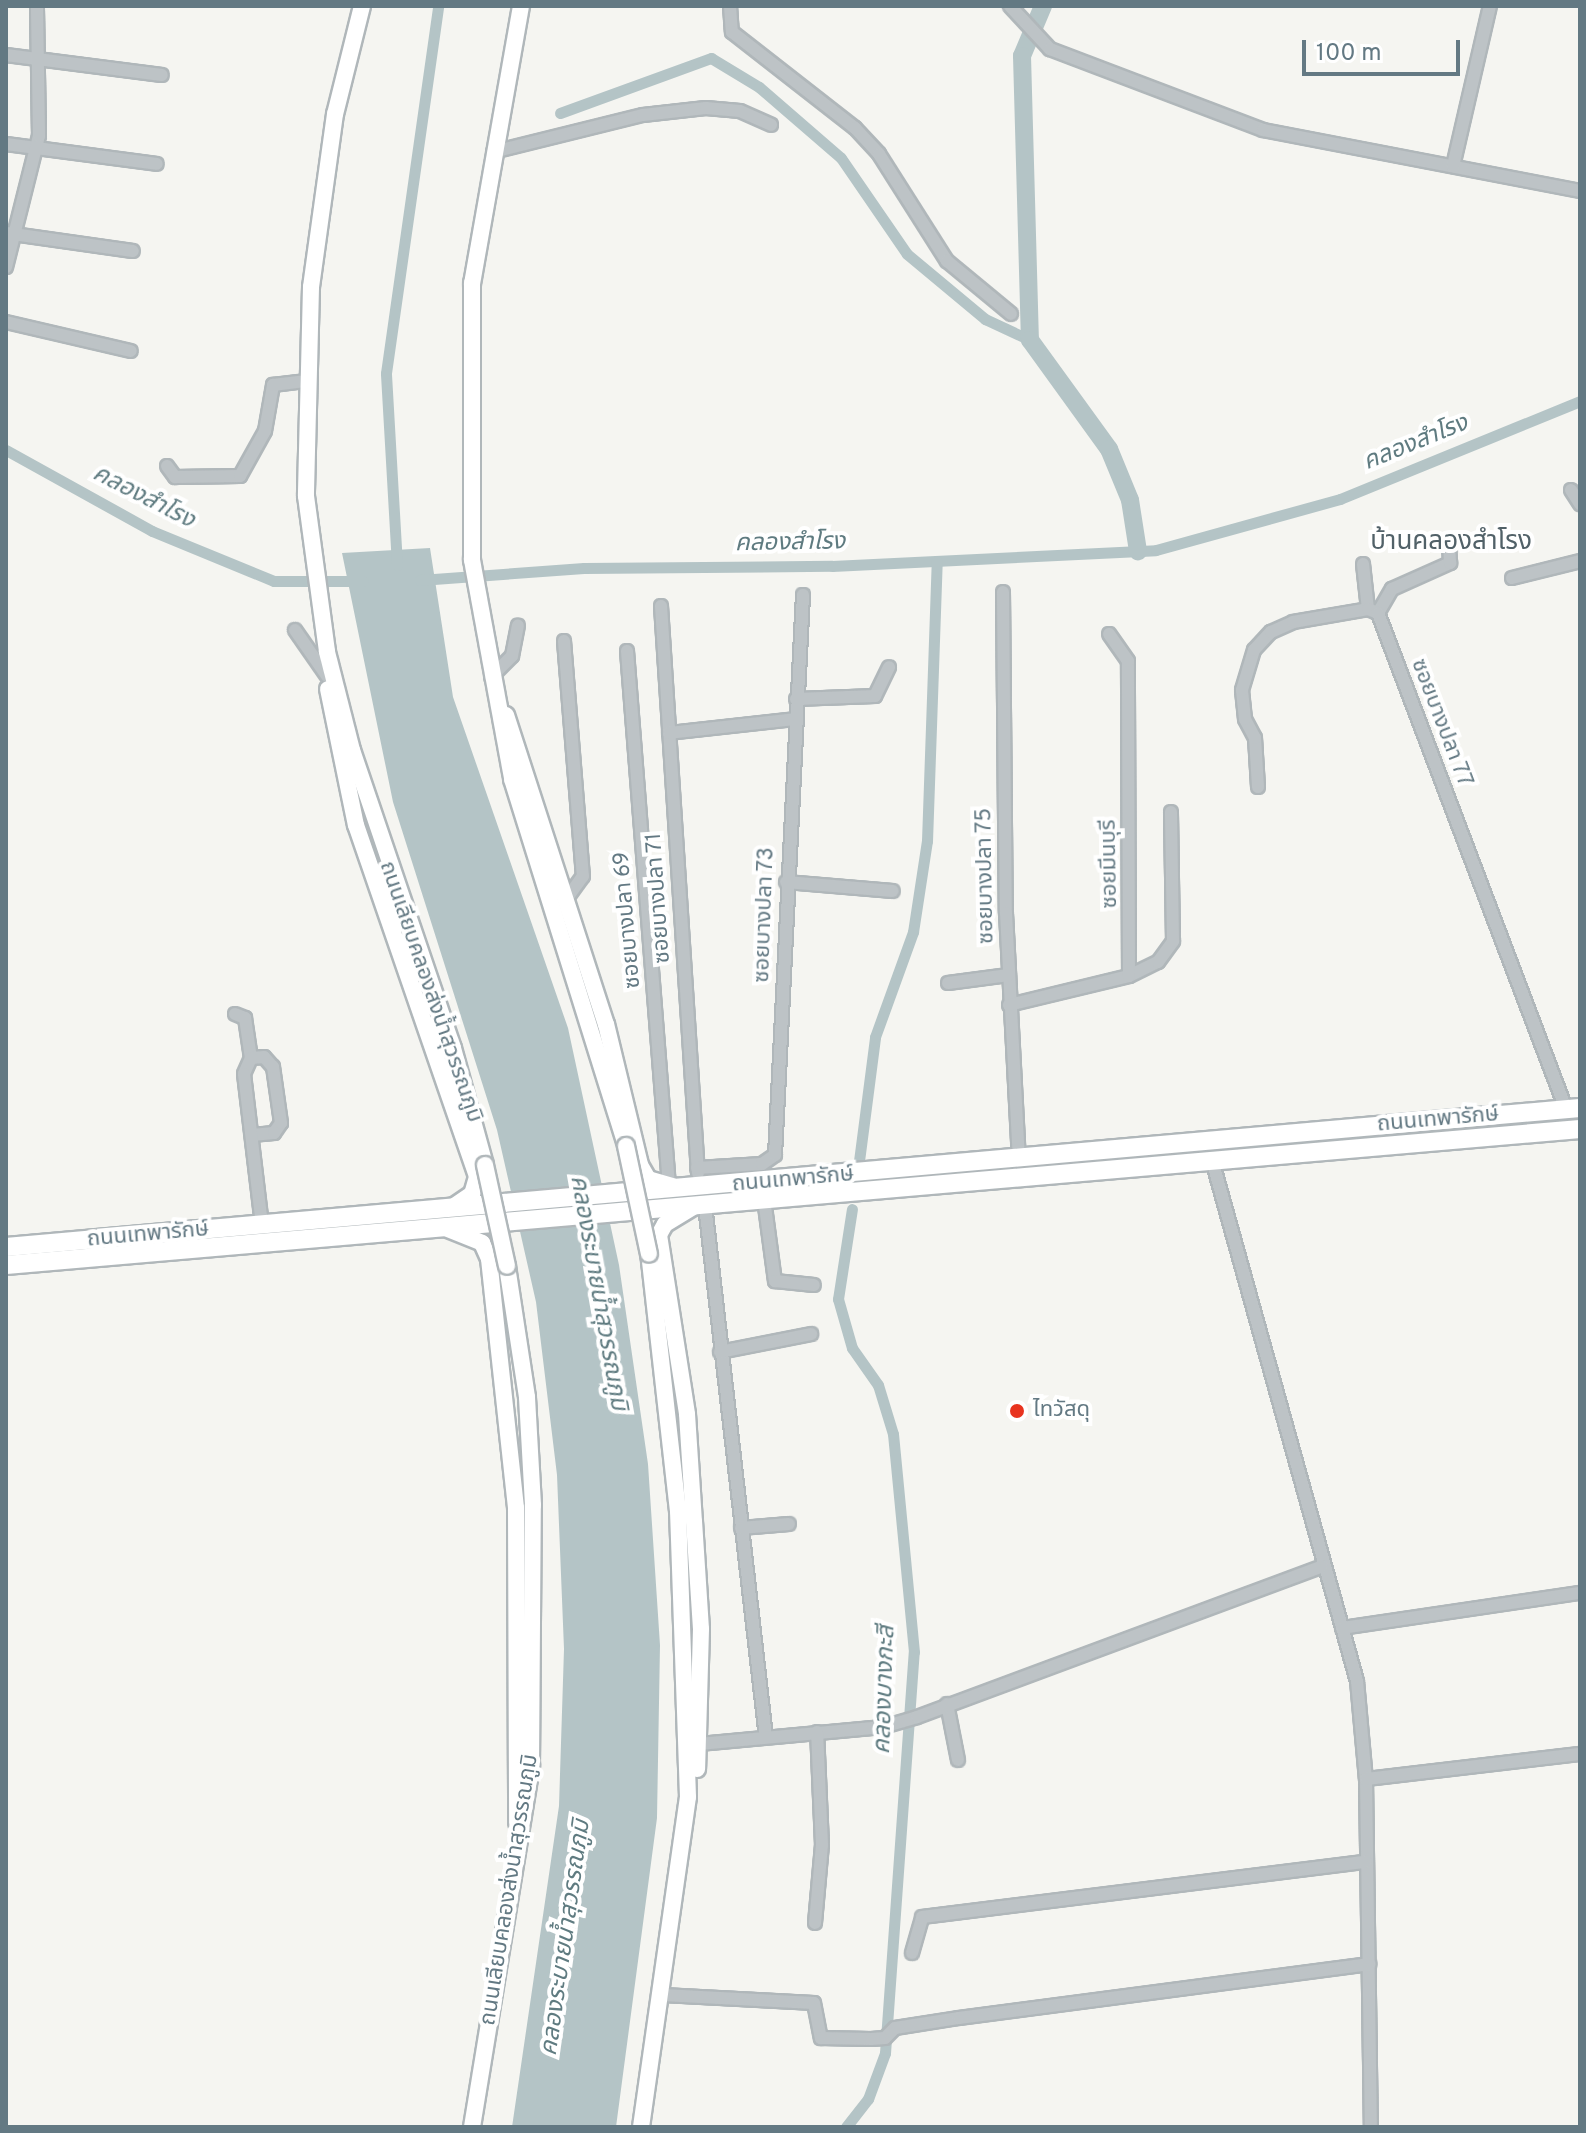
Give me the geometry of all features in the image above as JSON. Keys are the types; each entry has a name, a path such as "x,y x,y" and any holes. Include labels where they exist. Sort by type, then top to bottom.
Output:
{"main road":[{"name":"ถนนเลียบคลองส่งน้ำสุวรรณภูมิ","path":"362,6 330,149 311,287 306,496 328,655 373,824 453,1048 507,1266 527,1397 535,1650 531,1766 472,2127"},
{"path":"521,6 472,283 468,492 487,665 512,779 602,1056 649,1254 668,1389 685,1637 688,1797"},
{"path":"328,655 327,676 356,825 477,1177 472,1194 446,1220 486,1249 495,1307 517,1521 518,1853"},
{"path":"487,665 566,899 623,1084 640,1165 648,1179 697,1197 665,1224 659,1235 687,1414 701,1629 699,1744 688,1797 663,1995 641,2127"},
{"name":"ถนนเทพารักษ์","path":"6,1265 697,1197 1019,1159 1573,1109"},
{"name":"ถนนเทพารักษ์","path":"697,1197 764,1199 1580,1129"},
{"name":"ถนนเทพารักษ์","path":"6,1247 262,1226 446,1220"}],"street":[{"path":"6,267 10,234 37,148 42,60 37,6"},
{"path":"730,6 732,32 855,128 879,154 947,261 1011,314"},
{"path":"1453,166 1490,6"},
{"path":"1010,7 1050,49 1263,130 1580,191"},
{"path":"6,55 162,75"},
{"path":"493,152 643,115 706,108 740,111 771,125"},
{"path":"6,144 157,164"},
{"path":"10,234 133,251"},
{"path":"6,322 131,351"},
{"path":"167,466 171,476 204,481 240,476 258,451 273,385 307,381"},
{"path":"1571,490 1580,504"},
{"path":"1258,787 1254,732 1242,699 1254,650 1271,632 1293,622 1373,611 1392,589 1450,563 1449,543"},
{"path":"1512,578 1580,561"},
{"name":"ซอยบางปลา 77","path":"1363,564 1373,611 1573,1109"},
{"name":"ซอยบางปลา 75","path":"1003,592 1008,975 1019,1159"},
{"name":"ซอยบางปลา 73","path":"697,1168 773,1160 803,595"},
{"name":"ซอยบางปลา 71","path":"661,606 697,1197 720,1352 766,1737"},
{"path":"487,665 512,656 518,626"},
{"path":"295,630 327,676"},
{"name":"ซอยมีนบุรี","path":"1109,634 1128,661 1129,976"},
{"path":"564,641 583,876 566,899"},
{"name":"ซอยบางปลา 69","path":"627,651 669,1186"},
{"path":"796,699 875,696 889,667"},
{"path":"669,733 795,719"},
{"path":"1009,1005 1129,976 1158,962 1173,941 1171,812"},
{"path":"786,882 893,891"},
{"path":"948,983 1008,975"},
{"path":"235,1014 245,1018 251,1058 244,1074 262,1226"},
{"path":"251,1058 270,1061 281,1123 274,1133 252,1135"},
{"path":"1212,1160 1322,1566 1357,1681 1366,1779 1371,2127"},
{"path":"764,1199 775,1281 814,1285"},
{"path":"720,1352 811,1334"},
{"path":"741,1528 789,1524"},
{"path":"699,1744 883,1727 1322,1566"},
{"path":"1342,1628 1580,1593"},
{"path":"947,1704 958,1760"},
{"path":"815,1923 822,1845 817,1732"},
{"path":"1366,1779 1580,1754"},
{"path":"912,1953 922,1917 1366,1862"},
{"path":"663,1995 814,2003 821,2038 871,2039 885,2038 895,2028 959,2018 1369,1964"}],"water":[{"name":"คลองระบายน้ำสุวรรณภูมิ","path":"430,548 453,697 568,1028 619,1265 648,1464 660,1645 657,1818 616,2127 512,2127 559,1806 564,1649 557,1475 536,1302 497,1130 393,802 342,553"}],"waterway":[{"path":"397,565 386,373 438,6"},
{"path":"1043,6 1022,56 1030,340 1109,449 1130,500 1138,551"},
{"path":"560,113 711,58 759,87 841,158 907,254 985,319 1030,340"},
{"name":"คลองสำโรง","path":"420,580 584,568 832,566 1156,550 1340,499 1580,401"},
{"name":"คลองสำโรง","path":"6,450 152,531 274,581 363,581"},
{"path":"859,1161 875,1037 913,932 927,841 937,561"},
{"name":"คลองบางกะสี","path":"846,2127 868,2099 885,2053 914,1652 893,1434 878,1385 852,1348 838,1299 852,1209"}],"place":[{"name":"ไทวัสดุ","path":"1017,1411"}],"district":[{"name":"บ้านคลองสำโรง","path":"1451,543"}]}
